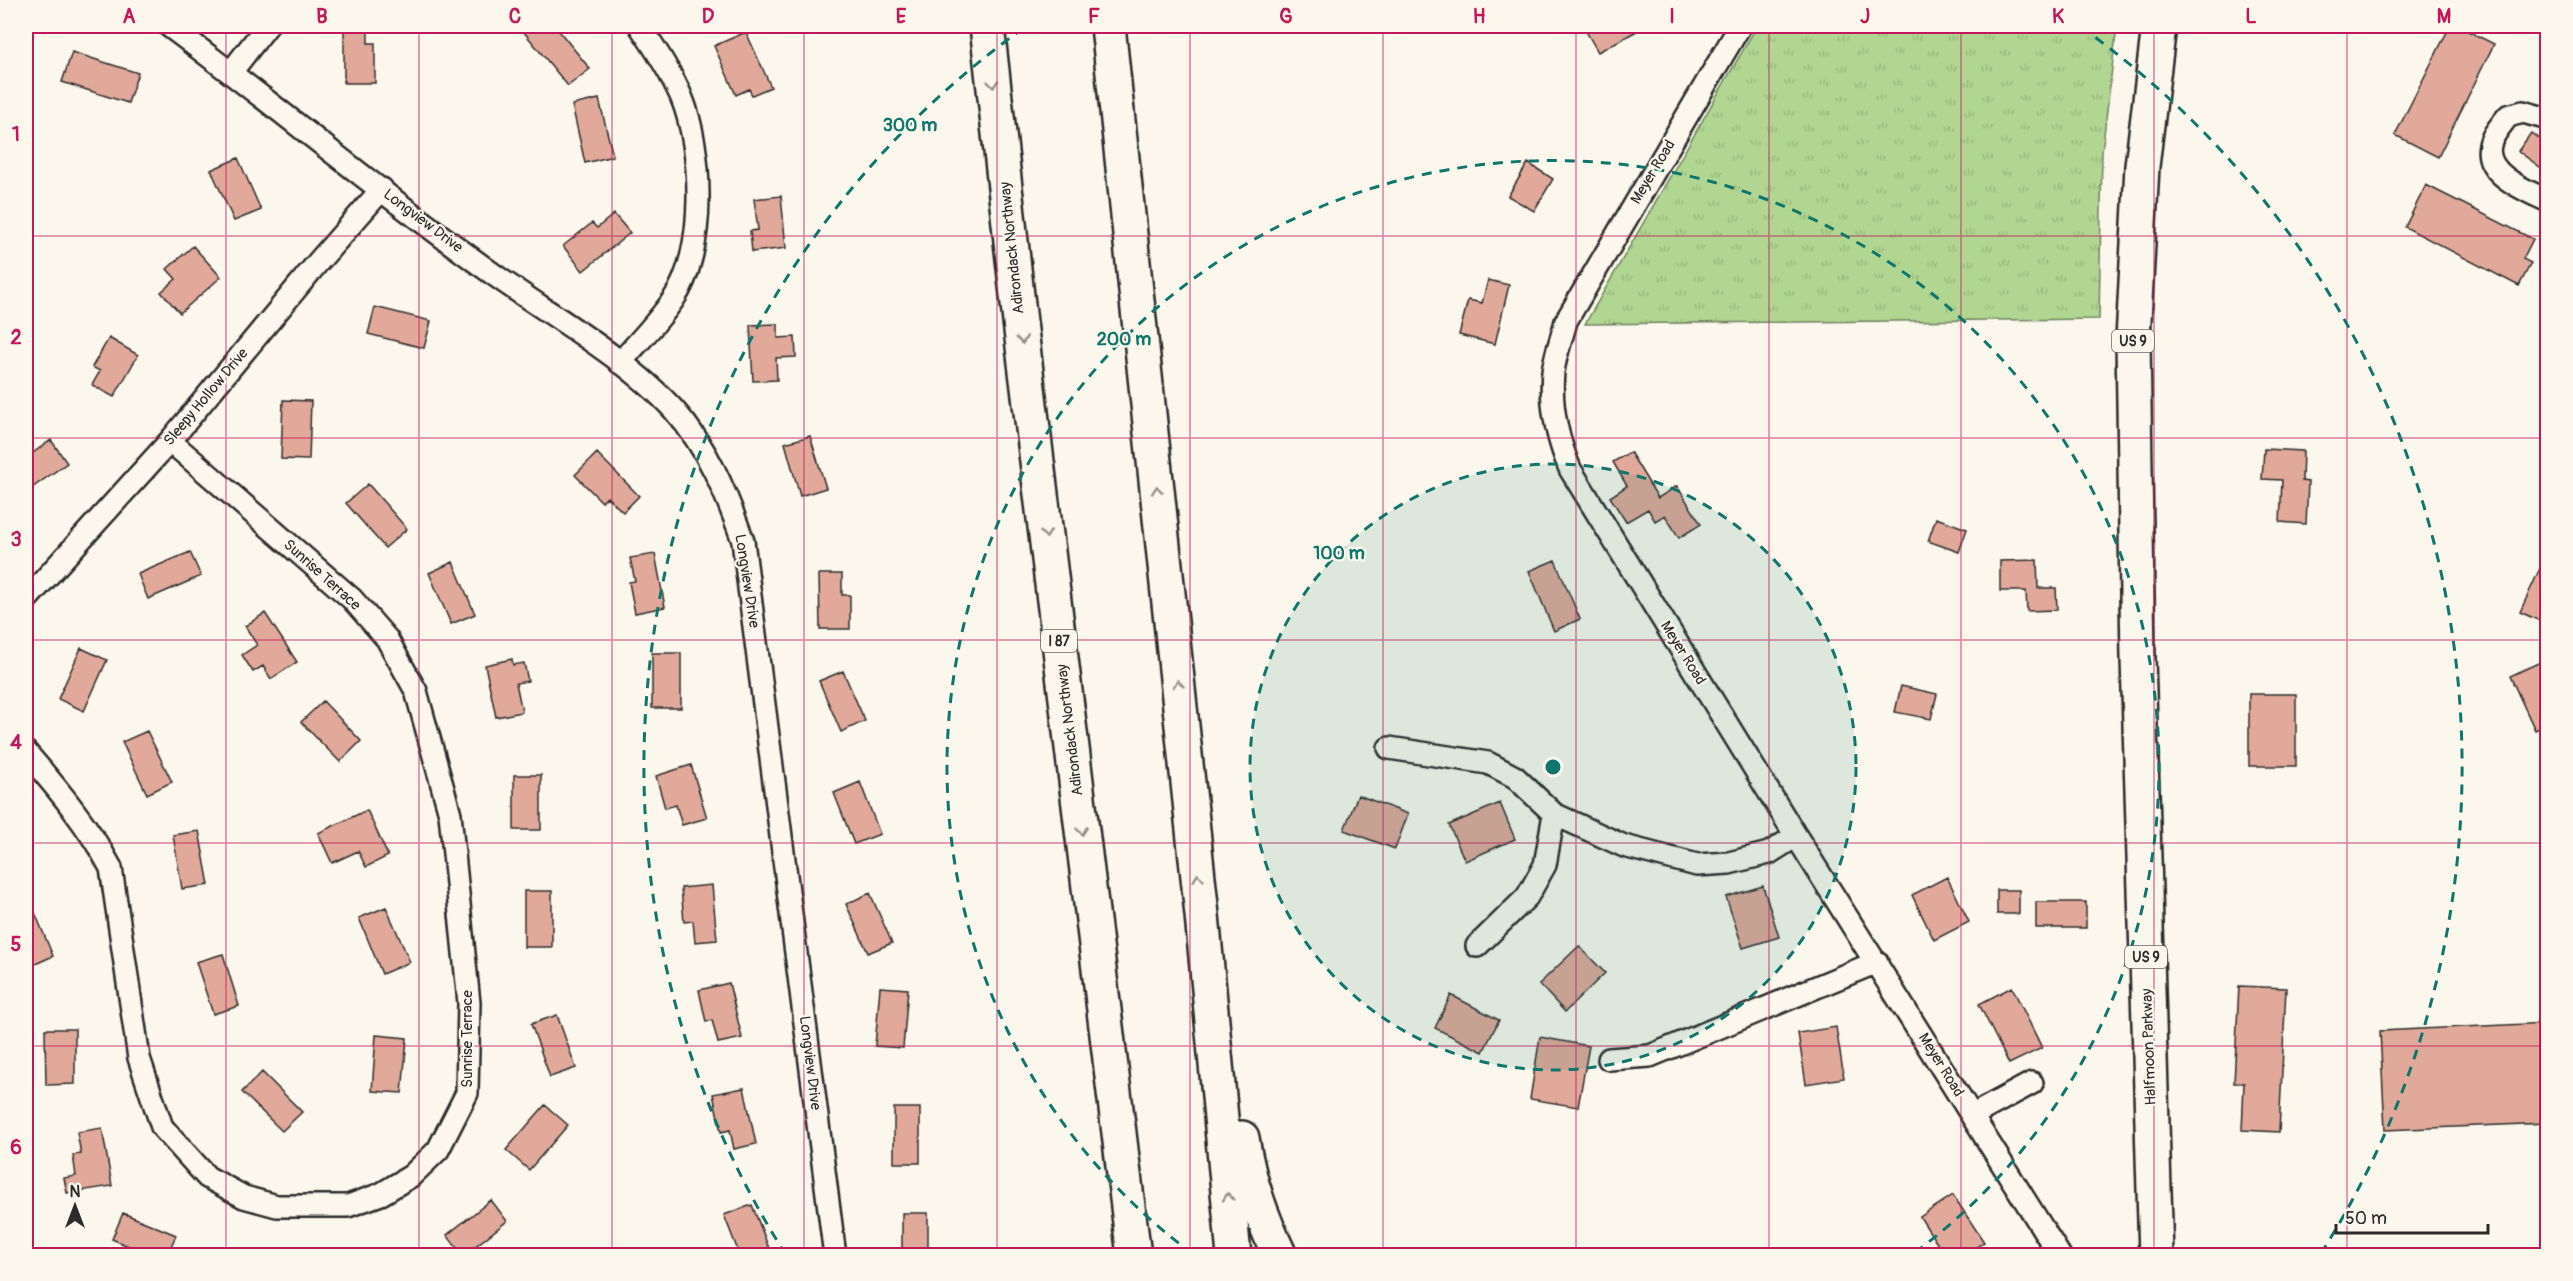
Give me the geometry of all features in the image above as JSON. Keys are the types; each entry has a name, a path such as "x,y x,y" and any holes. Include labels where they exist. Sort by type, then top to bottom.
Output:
{"main road":[{"name":"Adirondack Northway","path":"987,26 1021,334 1134,1256"},
{"path":"1108,26 1202,915 1234,1256"},
{"name":"Halfmoon Parkway","path":"2156,1256 2138,658 2133,340 2142,166 2159,26"},
{"path":"1202,915 1249,1179 1264,1224 1280,1256"}],"street":[{"name":"Longview Drive","path":"169,26 492,273 620,363 672,408 700,442 726,491 743,541 835,1256"},
{"path":"231,72 267,26"},
{"path":"620,363 674,299 684,279 696,231 699,191 693,136 682,98 665,65 640,26"},
{"name":"Meyer Road","path":"1740,26 1566,321 1554,370 1553,391 1559,443 1570,469 1796,836 2060,1256"},
{"path":"2547,119 2523,112 2508,116 2490,143 2489,157 2498,171 2524,190 2547,201"},
{"name":"Sleepy Hollow Drive","path":"26,600 170,441 319,261 382,189"},
{"name":"Sunrise Terrace","path":"26,752 66,798 98,842 111,868 139,1058 162,1127 207,1177 244,1197 277,1206 348,1206 381,1194 411,1176 438,1150 467,1093 469,1003 450,814 416,691 387,639 352,599 170,441"},
{"path":"1389,748 1488,763 1515,777 1554,814 1623,846 1696,865 1729,863 1769,853 1796,836"},
{"path":"1477,946 1527,897 1545,865 1554,814"},
{"path":"1609,1059 1650,1056 1877,962"},
{"path":"1973,1115 2032,1083"}],"green space":[{"path":"1757,26 2117,26 2102,152 2099,319 1585,324"}],"building":[{"path":"344,26 368,26 368,43 375,43 375,83 344,83"},
{"path":"519,26 555,26 590,69 568,86"},
{"path":"1583,26 1646,26 1598,52"},
{"path":"2450,26 2458,26 2494,44 2438,157 2395,135"},
{"path":"746,32 771,87 752,95 749,89 736,95 714,46"},
{"path":"72,52 138,73 128,103 62,82"},
{"path":"599,99 613,156 585,163 572,105"},
{"path":"2531,133 2547,145 2547,172 2518,151"},
{"path":"238,158 261,210 234,221 211,170"},
{"path":"1528,163 1553,179 1534,211 1508,196"},
{"path":"2426,185 2533,239 2523,259 2531,263 2519,286 2405,227"},
{"path":"781,196 786,248 752,252 750,231 758,230 754,199"},
{"path":"614,214 630,233 583,271 563,246 592,223 597,228"},
{"path":"193,246 221,277 180,313 161,292 176,279 167,269"},
{"path":"1488,280 1509,285 1495,344 1459,335 1468,300 1482,303"},
{"path":"375,307 431,321 424,348 368,334"},
{"path":"778,324 778,338 795,337 796,357 776,358 777,380 753,381 750,325"},
{"path":"109,338 138,355 114,397 92,385 100,371 92,367"},
{"path":"283,400 311,401 309,460 281,459"},
{"path":"810,436 826,488 800,496 785,443"},
{"path":"51,440 67,463 26,492 26,458"},
{"path":"2264,449 2303,451 2302,481 2308,482 2306,524 2280,522 2282,480 2262,479"},
{"path":"1630,452 1658,498 1677,486 1701,524 1679,538 1665,515 1655,521 1648,509 1626,522 1610,497 1627,486 1613,462"},
{"path":"597,453 639,496 623,512 607,497 602,502 575,475"},
{"path":"368,484 407,529 385,548 346,503"},
{"path":"1936,518 1967,529 1959,552 1928,541"},
{"path":"190,552 201,576 148,599 138,574"},
{"path":"2547,553 2547,624 2520,612"},
{"path":"655,554 665,607 635,613 629,582 635,581 630,558"},
{"path":"1555,560 1580,619 1554,631 1529,571"},
{"path":"2037,560 2038,588 2056,588 2057,610 2027,611 2026,591 2000,591 2000,561"},
{"path":"453,562 475,614 451,624 429,573"},
{"path":"819,574 842,574 842,595 850,595 850,629 820,629"},
{"path":"265,613 297,662 271,679 263,666 253,672 242,655 257,645 245,626"},
{"path":"81,648 107,660 84,711 58,699"},
{"path":"652,653 681,653 681,708 652,708"},
{"path":"512,659 513,665 524,663 528,681 516,683 522,712 496,717 485,665"},
{"path":"2547,659 2547,725 2535,730 2510,676"},
{"path":"843,671 865,721 841,732 819,681"},
{"path":"1901,686 1937,694 1931,719 1895,712"},
{"path":"2249,694 2296,694 2296,766 2249,766"},
{"path":"323,701 361,741 340,762 301,722"},
{"path":"147,731 172,782 147,794 122,742"},
{"path":"691,765 707,818 682,825 676,805 665,808 656,776"},
{"path":"514,775 541,775 541,830 514,830"},
{"path":"860,782 880,834 854,844 834,793"},
{"path":"1358,795 1408,814 1395,849 1344,830"},
{"path":"1500,803 1515,839 1465,861 1449,825"},
{"path":"367,810 388,856 366,867 358,851 332,863 318,833"},
{"path":"199,831 209,885 182,889 173,835"},
{"path":"1947,877 1969,922 1934,940 1912,895"},
{"path":"712,885 717,940 695,942 693,921 684,922 681,888"},
{"path":"1763,886 1779,937 1743,948 1726,897"},
{"path":"1997,890 2019,890 2019,914 1997,914"},
{"path":"26,891 53,956 31,966 26,952"},
{"path":"524,891 552,891 552,947 524,947"},
{"path":"870,893 892,943 868,953 846,904"},
{"path":"2036,902 2086,902 2086,928 2036,928"},
{"path":"386,907 410,962 382,974 359,918"},
{"path":"1579,946 1605,973 1565,1012 1539,984"},
{"path":"223,954 239,1006 213,1014 196,962"},
{"path":"729,983 742,1038 718,1043 712,1020 706,1022 699,990"},
{"path":"2239,986 2286,988 2279,1132 2242,1130 2244,1083 2234,1083"},
{"path":"880,987 908,989 903,1048 875,1046"},
{"path":"2012,987 2042,1048 2009,1064 1979,1004"},
{"path":"1451,995 1499,1020 1483,1052 1435,1028"},
{"path":"557,1015 576,1068 550,1077 531,1024"},
{"path":"2547,1023 2547,1123 2385,1130 2380,1031"},
{"path":"1836,1027 1844,1078 1806,1084 1798,1033"},
{"path":"45,1029 75,1029 75,1084 46,1085"},
{"path":"376,1035 407,1038 402,1093 372,1091"},
{"path":"1540,1037 1589,1046 1578,1107 1530,1099"},
{"path":"262,1072 302,1112 282,1131 242,1092"},
{"path":"744,1088 756,1144 734,1149 730,1130 721,1132 713,1094"},
{"path":"545,1105 568,1125 529,1170 506,1150"},
{"path":"894,1108 920,1108 920,1163 894,1163"},
{"path":"102,1128 112,1186 67,1193 64,1178 76,1176 73,1155 81,1154 77,1132"},
{"path":"1953,1195 1984,1242 1963,1256 1945,1256 1920,1217"},
{"path":"491,1200 507,1221 463,1256 447,1235"},
{"path":"752,1205 772,1256 740,1256 724,1215"},
{"path":"123,1213 176,1235 167,1256 152,1256 112,1239"},
{"path":"902,1213 928,1213 928,1256 902,1256"}]}
